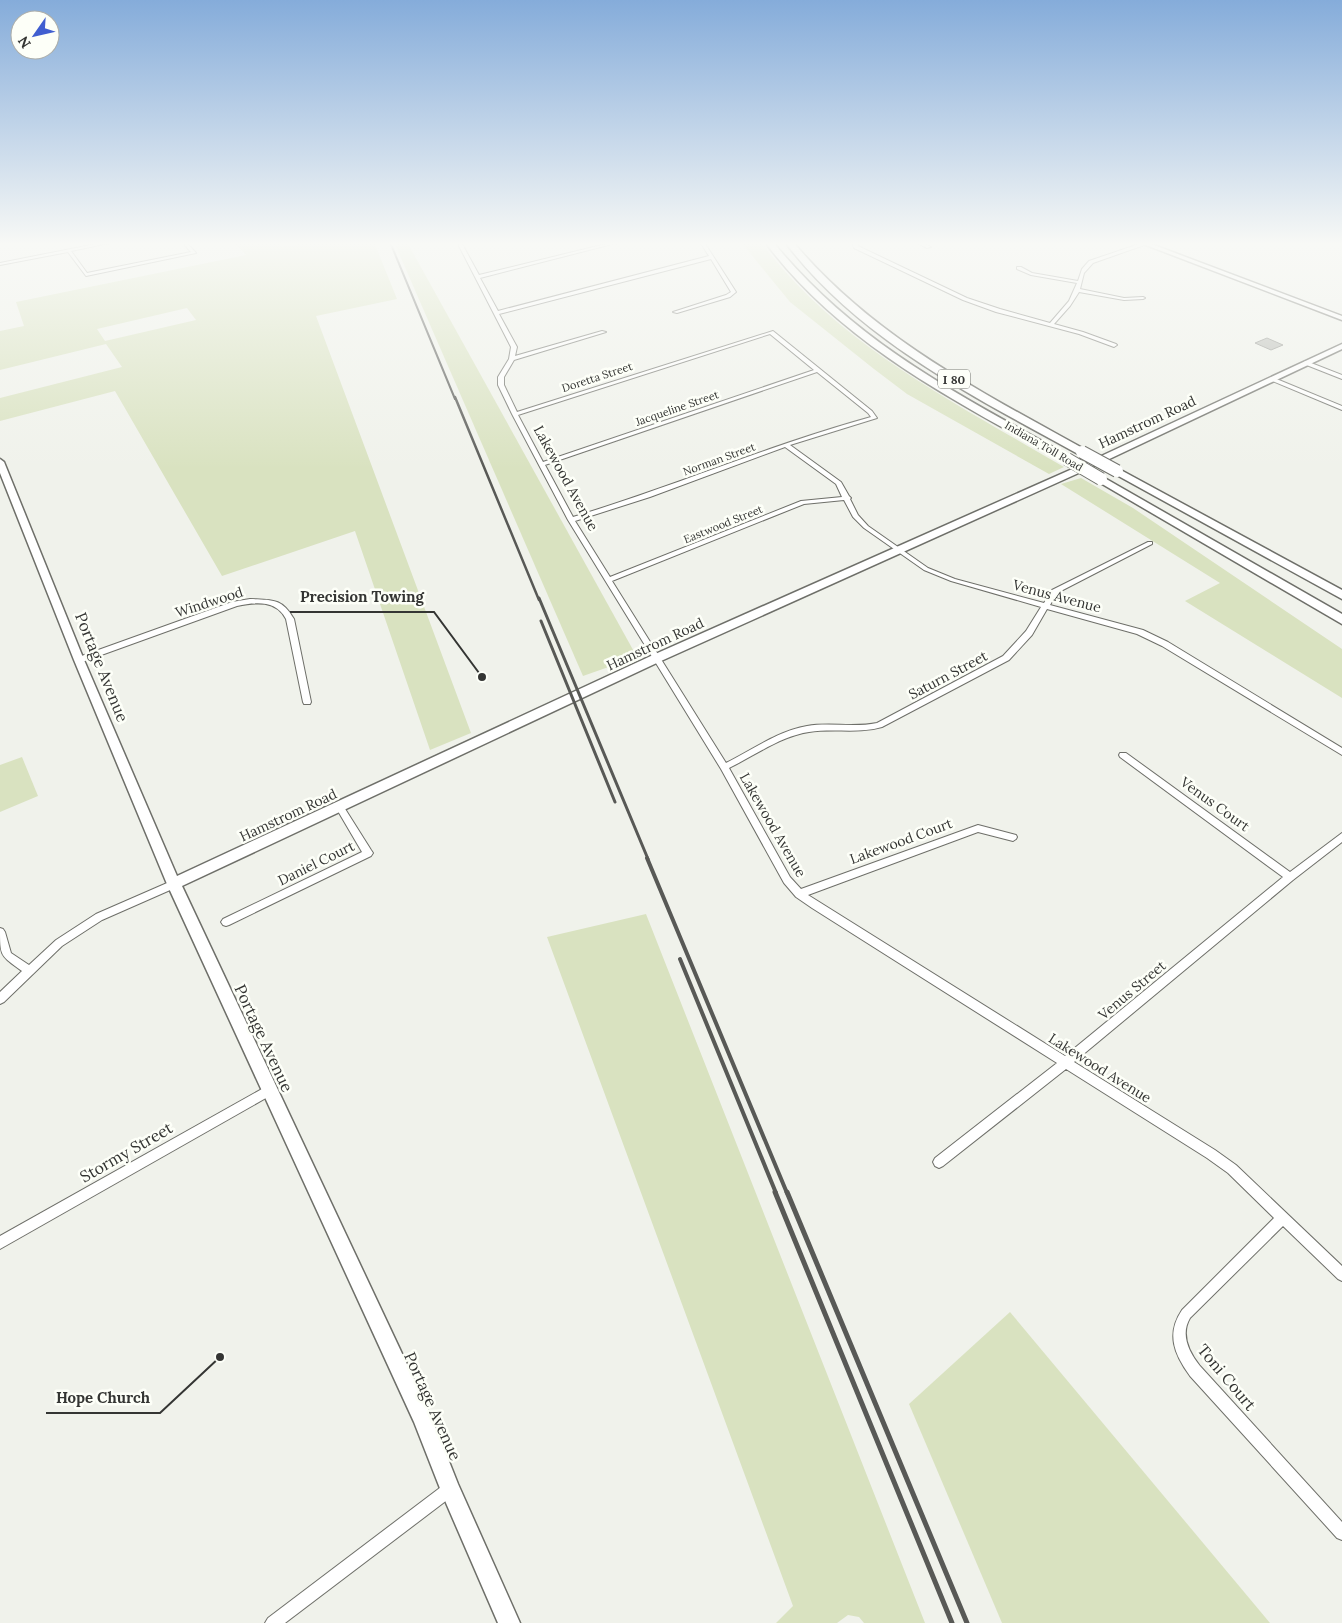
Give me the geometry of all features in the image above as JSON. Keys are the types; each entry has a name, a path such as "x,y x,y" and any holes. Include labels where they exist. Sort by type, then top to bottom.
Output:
{"highway":[{"name":"Indiana Toll Road","path":"844,318 882,348 949,392 1101,478 1342,620"},
{"name":"Indiana Toll Road","path":"868,318 900,343 967,387 1342,595"}],"street":[{"path":"499,318 514,347 512,359 604,332"},
{"path":"1024,318 1087,333 1114,345"},
{"path":"1052,324 1058,318"},
{"path":"771,332 870,412 874,418"},
{"name":"Doretta Street","path":"515,414 771,332"},
{"name":"Hamstrom Road","path":"0,999 59,943 99,917 174,884 656,658 1100,460 1342,346"},
{"name":"Lakewood Avenue","path":"512,359 501,377 501,385 515,414 572,520 724,767 787,880 799,894 1211,1154 1232,1169 1342,1275"},
{"path":"1306,363 1342,378"},
{"name":"Jacqueline Street","path":"542,464 818,370"},
{"path":"1272,379 1342,408"},
{"name":"Norman Street","path":"572,520 616,507 811,435 874,418"},
{"name":"Venus Avenue","path":"786,445 839,483 848,498 855,516 860,522 926,569 953,580 1140,632 1165,644 1342,752"},
{"name":"Portage Avenue","path":"0,462 79,660 174,884 422,1418 450,1489 509,1623"},
{"name":"Eastwood Street","path":"608,580 803,502 848,498"},
{"name":"Saturn Street","path":"724,767 798,731 824,727 863,730 879,725 1006,658 1028,632 1054,592 1150,543"},
{"name":"Windwood","path":"79,660 235,604 264,601 276,603 285,610 290,619 307,702"},
{"name":"Venus Court","path":"1123,755 1290,877"},
{"name":"Daniel Court","path":"226,922 368,853 339,806"},
{"name":"Lakewood Court","path":"799,894 978,828 1014,837"},
{"name":"Venus Street","path":"939,1162 1066,1062 1290,877 1342,837"},
{"path":"0,932 7,956 30,971"},
{"name":"Stormy Street","path":"0,1243 269,1090"},
{"name":"Toni Court","path":"1282,1218 1186,1314 1180,1322 1180,1343 1184,1354 1195,1371 1342,1533"},
{"path":"273,1623 450,1489"}],"green space":[{"path":"21,318 145,318 97,329 105,341 196,320 194,318 317,318 471,733 430,750 355,531 222,576 115,391 0,421 0,398 122,367 106,344 0,370 0,331 24,326"},
{"path":"427,318 449,318 637,657 583,676"},
{"path":"810,318 833,318 900,369 982,420 1064,467 1049,474 907,394"},
{"path":"1081,478 1133,508 1342,649 1342,698 1185,601 1220,583 1061,484"},
{"path":"22,757 38,796 0,812 0,765"},
{"path":"646,914 925,1623 864,1623 859,1617 848,1615 837,1623 776,1623 793,1606 547,937"},
{"path":"1010,1312 1270,1623 1002,1623 909,1404"}],"building":[{"path":"1267,338 1283,345 1271,350 1255,343"}],"railway":[{"path":"421,318 455,399"},
{"path":"455,397 539,600"},
{"path":"539,598 648,859"},
{"path":"541,621 615,802"},
{"path":"647,858 787,1193"},
{"path":"680,959 776,1193"},
{"path":"775,1192 952,1623"},
{"path":"787,1192 967,1623"}],"place":[{"name":"Precision Towing","path":"482,677"},
{"name":"Hope Church","path":"220,1357"}]}
